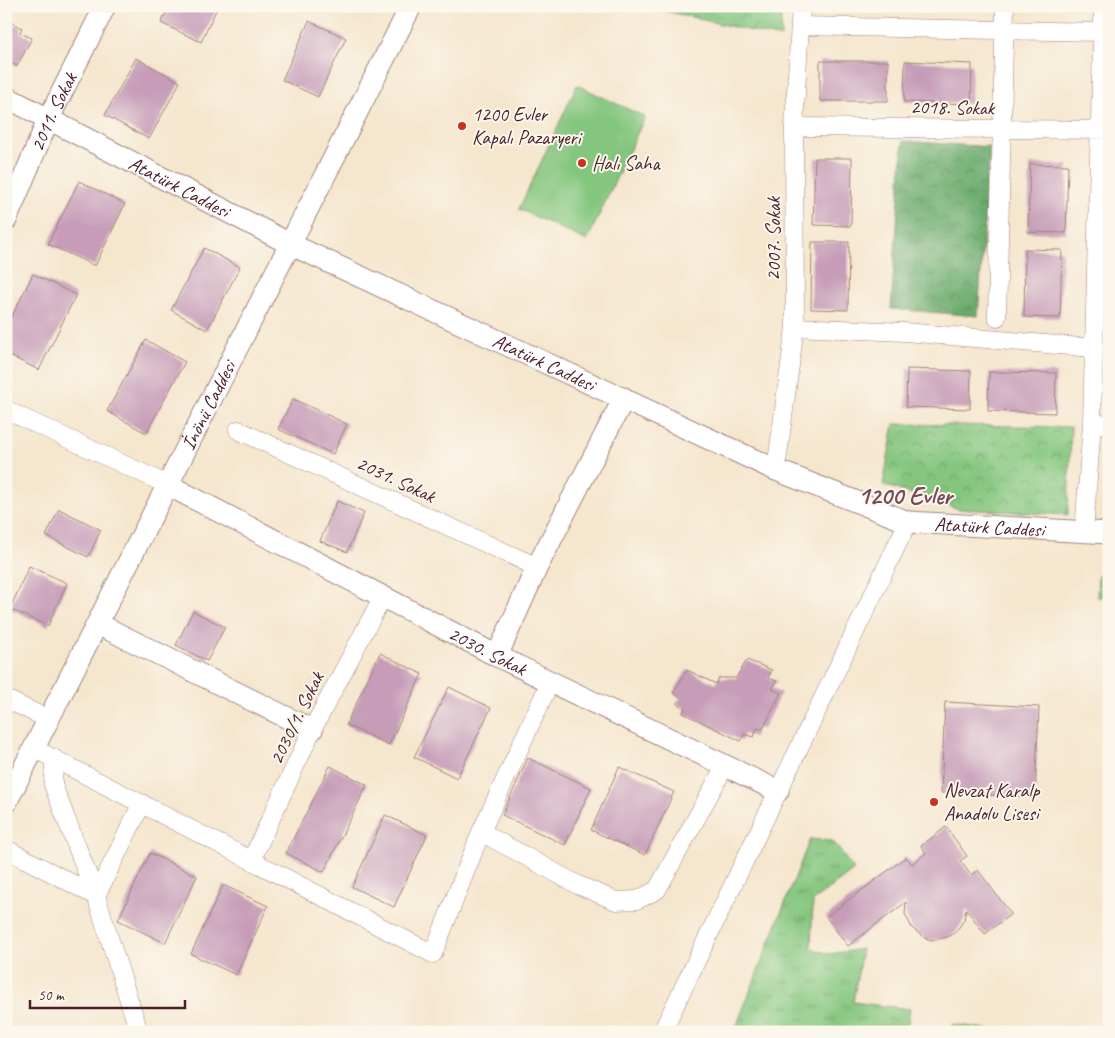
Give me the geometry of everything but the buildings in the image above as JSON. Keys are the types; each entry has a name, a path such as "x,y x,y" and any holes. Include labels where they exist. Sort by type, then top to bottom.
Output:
{"street":[{"name":"2011. Sokak","path":"6,220 49,118 105,6"},
{"name":"İnönü Caddesi","path":"6,803 50,720 411,6"},
{"name":"2007. Sokak","path":"776,470 795,327 794,127 801,6"},
{"path":"997,317 1005,6"},
{"path":"1084,532 1100,424 1093,348 1104,130 1103,6"},
{"path":"800,26 1102,32"},
{"name":"Atatürk Caddesi","path":"6,97 290,244 776,470 908,522 1109,533"},
{"name":"2018. Sokak","path":"794,127 1104,130"},
{"path":"795,327 905,332 1093,348"},
{"path":"497,656 537,567 624,398"},
{"path":"6,410 168,485"},
{"name":"2031. Sokak","path":"238,430 537,567"},
{"name":"2030. Sokak","path":"168,485 382,598 497,656 778,791"},
{"path":"662,1032 908,522"},
{"name":"2030/1. Sokak","path":"252,859 312,730 382,598"},
{"path":"98,624 312,730"},
{"path":"35,748 433,954 481,832 550,682"},
{"path":"6,699 50,720"},
{"path":"54,758 53,785 96,896 139,1032"},
{"path":"481,832 578,885 616,901 637,900 658,890 725,766"},
{"path":"96,896 142,803"},
{"path":"6,849 96,896"}],"green space":[{"path":"644,6 781,6 781,38"},
{"name":"Halı Saha","path":"577,85 645,117 587,241 519,209"},
{"path":"903,141 990,147 978,316 891,309"},
{"path":"894,424 1071,427 1068,515 959,509 883,485"},
{"path":"1098,575 1109,575 1109,597 1097,597"},
{"path":"810,839 833,841 854,870 813,901 811,948 829,954 862,949 853,1002 910,1009 906,1032 734,1032"},
{"path":"953,1024 1004,1032 952,1032"}],"place":[{"name":"1200 Evler Kapalı Pazaryeri","path":"462,126"},
{"name":"Halı Saha","path":"582,163"},
{"name":"Nevzat Karalp Anadolu Lisesi","path":"934,802"}],"district":[{"name":"1200 Evler","path":"905,495"}]}
